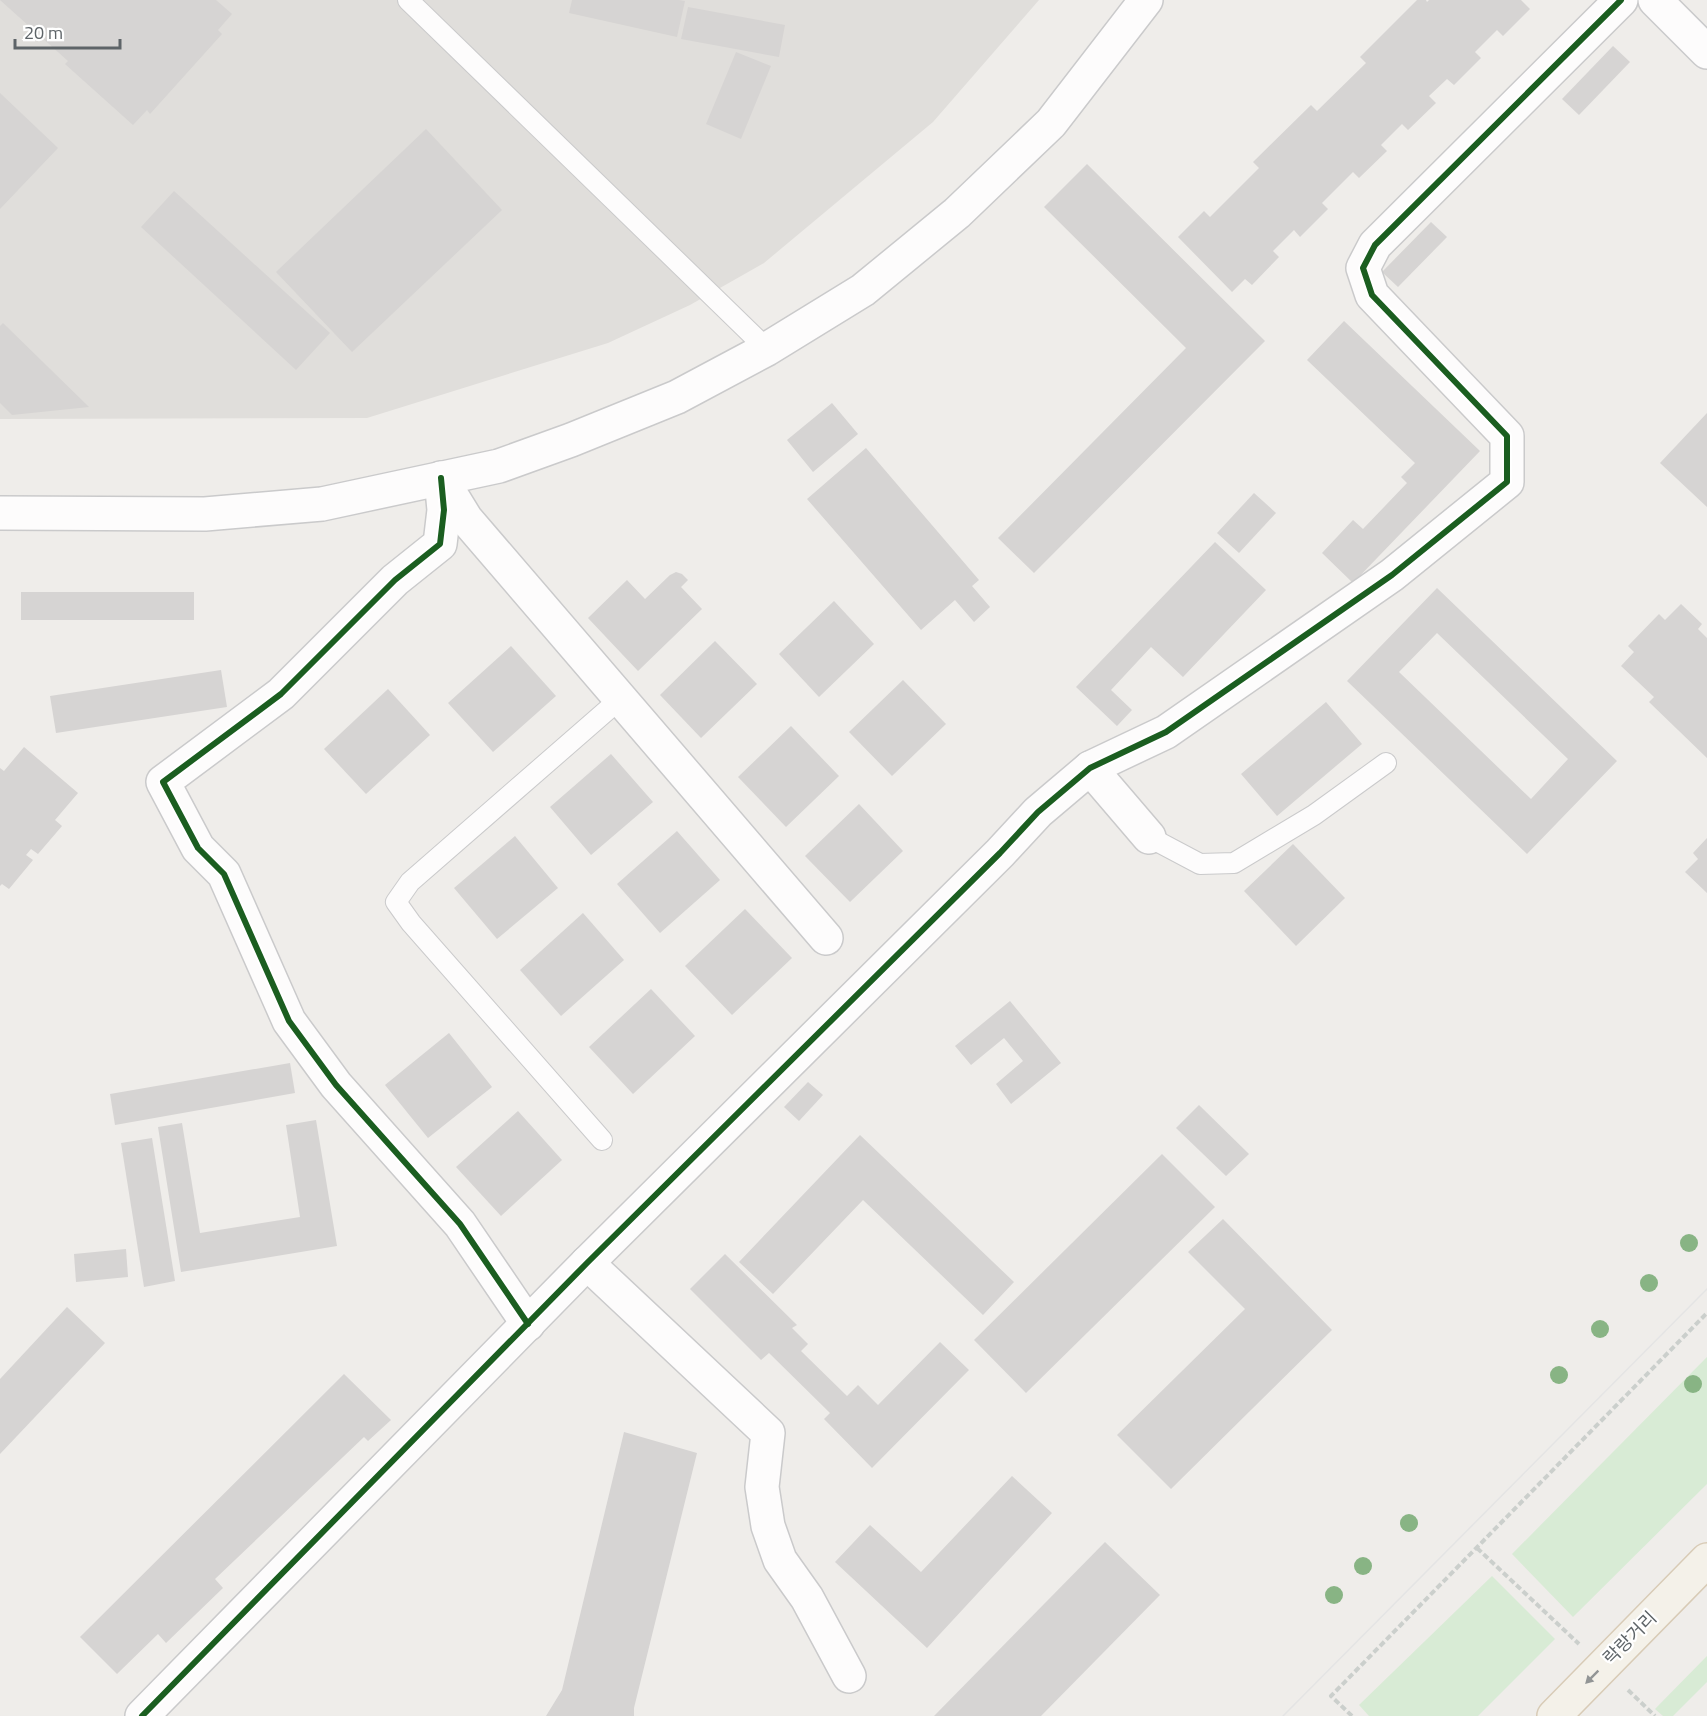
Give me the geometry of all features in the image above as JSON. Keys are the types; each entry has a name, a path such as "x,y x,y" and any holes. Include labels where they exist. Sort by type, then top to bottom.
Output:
{"main road":[{"name":"락랑거리","path":"1554,1716 1707,1560"}],"street":[{"path":"0,513 205,514 322,504 499,466 677,397 768,349 863,290 957,213 1051,123 1146,0"},
{"path":"142,1716 587,1263 999,854 1038,812 1090,768 1166,732 1392,575 1476,510 1507,482 1507,436 1372,295 1363,268 1375,245 1621,0"},
{"path":"1655,0 1707,52"},
{"path":"441,478 466,519 826,938"},
{"path":"441,478 444,510 440,544 395,580 281,694 163,782 198,848 224,874 289,1021 336,1084 460,1224 528,1324"},
{"path":"1090,768 1149,837"},
{"path":"587,1263 768,1432 762,1487 768,1526 780,1560 807,1598 849,1676"}],"lane":[{"path":"408,0 768,349"},
{"path":"602,1140 411,923 396,902 410,882 620,699"},
{"path":"1149,837 1200,864 1234,863 1314,815 1386,763"}],"path":[{"path":"1352,1716 1331,1696 1707,1314"},
{"path":"1477,1548 1655,1716"}],"shaded area":[{"path":"0,0 1039,0 933,122 764,263 690,305 608,343 367,418 0,419"}],"green space":[{"path":"1707,1357 1707,1484 1573,1617 1512,1554"},
{"path":"1492,1576 1555,1639 1478,1716 1369,1716 1359,1705"},
{"path":"1707,1656 1707,1682 1673,1716 1663,1716 1655,1709"}],"building":[{"path":"0,0 216,0 232,14 218,30 222,34 150,114 147,110 133,125 65,64 68,61"},
{"path":"572,0 685,1 677,37 569,13"},
{"path":"1417,0 1427,2 1429,0 1521,0 1530,9 1503,36 1497,30 1475,52 1481,58 1454,85 1447,79 1429,96 1436,103 1408,130 1402,124 1381,145 1387,151 1359,178 1353,172 1322,203 1328,209 1300,237 1294,230 1273,251 1279,257 1252,285 1245,279 1232,292 1178,237 1204,211 1210,217 1259,168 1253,162 1311,105 1317,111 1366,63 1360,57"},
{"path":"688,7 785,25 779,57 681,39"},
{"path":"1613,46 1630,62 1579,115 1562,99"},
{"path":"736,52 771,66 741,139 706,124"},
{"path":"0,93 58,148 0,209"},
{"path":"426,129 502,210 352,352 276,272"},
{"path":"1087,164 1265,341 1034,573 998,538 1186,348 1044,207"},
{"path":"174,191 330,333 296,370 141,227"},
{"path":"1431,222 1447,237 1398,287 1382,272"},
{"path":"1344,321 1480,451 1353,583 1322,553 1353,520 1363,529 1407,483 1401,477 1415,463 1307,360"},
{"path":"3,323 89,407 12,415 0,403 0,326"},
{"path":"832,403 858,434 813,472 787,440"},
{"path":"1707,413 1707,507 1660,463"},
{"path":"866,448 979,580 972,586 990,607 974,622 955,600 921,630 807,499"},
{"path":"1254,493 1276,513 1239,553 1217,533"},
{"path":"1215,542 1266,590 1183,677 1151,647 1111,690 1132,710 1117,726 1076,687"},
{"path":"676,572 688,580 681,587 702,609 638,671 588,618 627,580 645,599"},
{"path":"1437,588 1617,761 1527,854 1347,681","holes":["1437,633 1568,759 1531,799 1399,672"]},
{"path":"21,592 194,592 194,620 21,620"},
{"path":"834,601 874,644 819,697 779,654"},
{"path":"1681,604 1702,624 1698,629 1707,638 1707,758 1649,702 1654,697 1621,666 1634,652 1628,646 1659,614 1665,620"},
{"path":"715,641 757,684 701,738 660,695"},
{"path":"511,646 556,696 493,752 448,703"},
{"path":"221,670 227,707 56,733 50,696"},
{"path":"903,680 946,724 892,776 849,732"},
{"path":"388,689 430,735 366,794 324,749"},
{"path":"1326,702 1362,744 1277,816 1241,774"},
{"path":"791,726 839,776 786,827 738,777"},
{"path":"24,747 78,793 55,820 62,826 38,854 31,849 26,855 33,860 9,889 2,884 0,886 0,768 4,771"},
{"path":"611,754 653,802 591,855 550,807"},
{"path":"859,804 903,851 850,902 805,856"},
{"path":"677,831 720,880 660,933 617,884"},
{"path":"515,836 558,888 497,939 454,888"},
{"path":"1707,838 1707,893 1685,872 1698,859 1693,853"},
{"path":"1293,844 1345,898 1296,946 1244,891"},
{"path":"745,909 792,958 732,1015 685,966"},
{"path":"583,913 624,960 561,1016 520,970"},
{"path":"651,989 695,1036 633,1094 589,1047"},
{"path":"1010,1001 1061,1063 1011,1104 996,1084 1023,1061 1004,1038 971,1065 955,1046"},
{"path":"449,1033 492,1087 428,1138 385,1085"},
{"path":"290,1063 295,1093 115,1125 110,1094"},
{"path":"808,1082 823,1095 799,1121 784,1107"},
{"path":"1199,1105 1249,1154 1226,1176 1176,1128"},
{"path":"518,1111 562,1160 501,1216 456,1167"},
{"path":"316,1120 337,1246 181,1272 158,1127 182,1123 200,1233 300,1217 286,1125"},
{"path":"860,1135 1014,1282 983,1315 863,1200 773,1294 739,1262"},
{"path":"152,1138 175,1281 144,1287 121,1143"},
{"path":"1162,1154 1215,1207 1026,1393 974,1340"},
{"path":"1223,1219 1332,1330 1171,1489 1117,1435 1245,1309 1188,1252"},
{"path":"126,1249 128,1277 76,1282 74,1254"},
{"path":"725,1254 797,1325 792,1328 808,1344 801,1351 847,1396 858,1385 878,1405 940,1342 969,1370 872,1468 824,1419 830,1413 769,1353 761,1360 690,1289"},
{"path":"67,1307 105,1343 0,1454 0,1379"},
{"path":"344,1374 391,1420 368,1441 364,1437 215,1579 223,1588 166,1643 158,1634 117,1674 80,1637"},
{"path":"624,1432 697,1453 634,1708 634,1716 546,1716 562,1690"},
{"path":"1012,1476 1052,1513 927,1648 835,1562 870,1525 921,1572"},
{"path":"1105,1542 1160,1595 1041,1716 934,1716"}],"tram line":[{"path":"1283,1716 1707,1289"}],"cycle path":[{"path":"142,1716 587,1263 1000,853 1038,812 1090,768 1166,732 1392,575 1507,482 1507,436 1372,295 1363,268 1375,245 1621,0"},
{"path":"441,478 444,510 440,544 395,580 281,694 163,782 198,848 224,874 289,1021 336,1085 460,1224 528,1324"}]}
